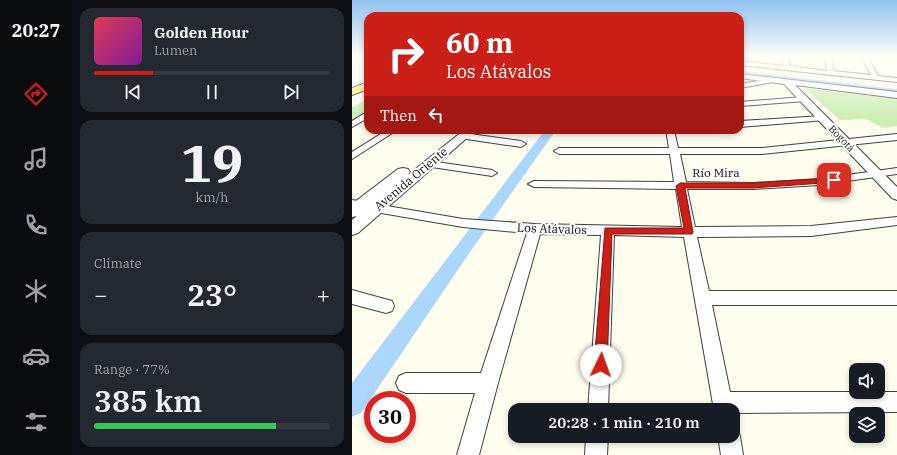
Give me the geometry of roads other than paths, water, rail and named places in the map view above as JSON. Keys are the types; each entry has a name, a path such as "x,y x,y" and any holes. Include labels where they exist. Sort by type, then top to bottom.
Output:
{"main road":[{"path":"352,92 364,87"}],"street":[{"path":"750,77 897,95"},
{"path":"869,77 897,80"},
{"path":"744,86 782,81"},
{"name":"Bogotá","path":"782,81 803,98 897,195"},
{"path":"744,104 803,98"},
{"path":"352,124 364,117"},
{"path":"744,124 822,118"},
{"path":"352,156 388,134"},
{"name":"Avenida Oriente","path":"355,207 460,134"},
{"name":"Avenida Oriente","path":"352,229 430,164 461,134"},
{"path":"473,134 521,144"},
{"path":"671,134 722,403"},
{"path":"559,151 762,150 819,146 897,137"},
{"path":"430,164 492,173"},
{"name":"Río Mira","path":"534,184 680,186 788,184 849,178 897,171"},
{"name":"Los Atávalos","path":"355,207 376,208 463,223 535,229 689,232 811,231 897,221"},
{"path":"468,455 488,383 535,229"},
{"path":"598,403 608,230"},
{"path":"352,297 386,306"},
{"path":"702,298 897,298"},
{"path":"406,383 488,383"},
{"path":"740,406 897,402"},
{"path":"596,455 597,443"},
{"path":"730,443 732,455"}],"waterway":[{"path":"775,77 897,92"},
{"path":"352,404 464,247 548,134"}]}
